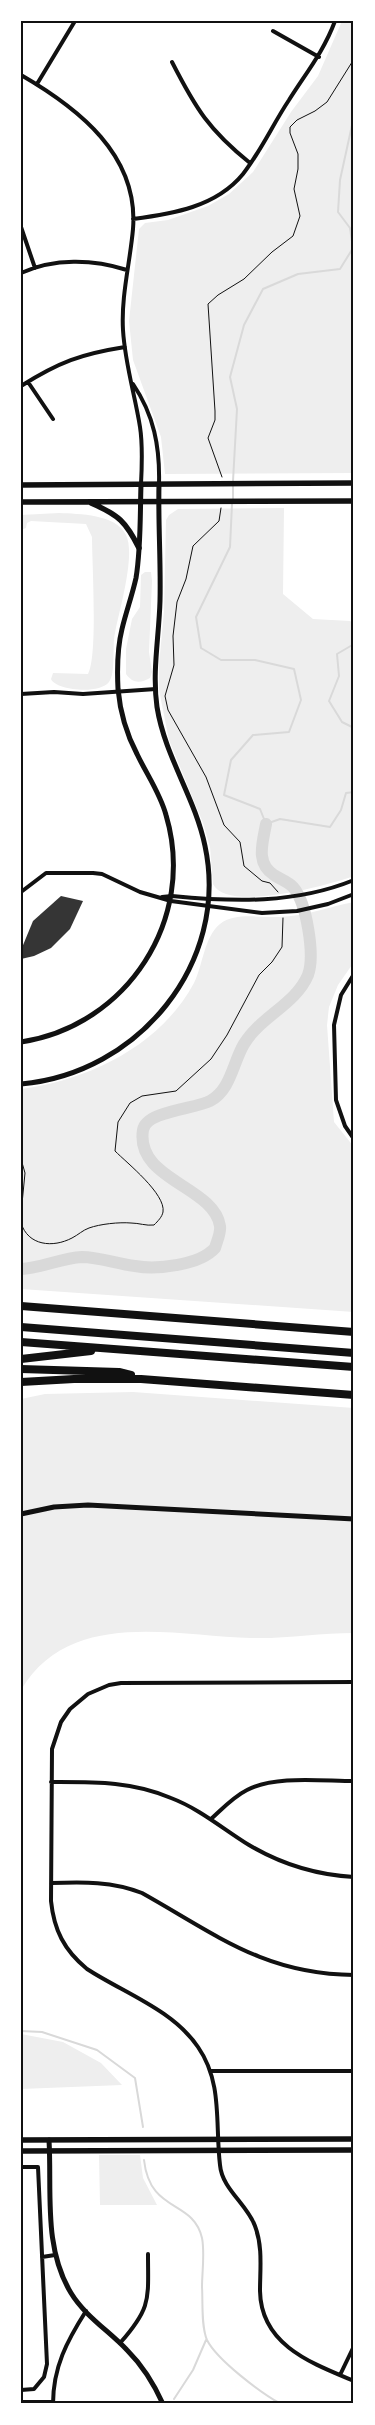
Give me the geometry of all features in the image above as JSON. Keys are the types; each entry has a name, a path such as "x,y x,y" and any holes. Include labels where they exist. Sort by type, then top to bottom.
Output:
{"highway":[{"path":"21,1306 354,1332"},
{"path":"21,1327 354,1353"},
{"path":"336,1331 354,1327"},
{"path":"21,1342 354,1368"},
{"path":"21,1359 108,1349"},
{"path":"21,1369 119,1372 141,1378"},
{"path":"21,1382 141,1378 354,1395"}],"main road":[{"path":"21,484 354,483"},
{"path":"21,502 354,501"},
{"path":"89,502 121,519 129,529 139,548"},
{"path":"21,2140 354,2139"},
{"path":"21,2150 354,2150"}],"street":[{"path":"37,84 75,21"},
{"path":"133,219 167,214 208,200 236,181 250,163 290,98 319,57 335,21"},
{"path":"273,31 319,57"},
{"path":"172,62 203,118 229,146 250,163"},
{"path":"21,75 70,107 103,138 122,171 131,201 133,219 123,308 125,347 142,440 142,484 139,548 133,592 120,640 117,665 118,692 122,714 131,742 156,788 167,816 173,851 171,898 166,918 152,951 138,973 121,993 85,1020 54,1034 21,1042"},
{"path":"21,227 35,268"},
{"path":"21,273 35,268 71,262 127,270"},
{"path":"21,386 69,359 125,347"},
{"path":"28,382 53,419"},
{"path":"21,1084 65,1075 99,1062 130,1043 156,1020 190,970 201,941 208,902 208,863 202,832 165,741 156,689 155,653 160,600 159,452 155,430 140,394 133,383"},
{"path":"21,694 118,692 156,689"},
{"path":"21,892 46,873 93,873 102,874 140,892 159,898 208,902 249,913 297,911 354,894"},
{"path":"208,902 300,896 354,880"},
{"path":"354,974 341,995 335,1015 336,1100 345,1126 354,1139"},
{"path":"21,1514 54,1506 88,1505 354,1519"},
{"path":"354,1682 121,1683 100,1688 77,1702 61,1722 55,1735 52,1749 51,1782 51,1883 56,1930 67,1950 92,1972 174,2021 198,2046 210,2071 217,2102 218,2139 223,2177 248,2211 258,2237 261,2300 269,2327 288,2349 354,2381"},
{"path":"211,1819 242,1792 260,1784 287,1781 354,1781"},
{"path":"51,1782 99,1782 132,1785 172,1798 211,1819 248,1845 282,1862 323,1874 354,1877"},
{"path":"51,1883 94,1882 128,1888 148,1897 234,1946 268,1962 310,1972 354,1975"},
{"path":"210,2071 354,2071"},
{"path":"49,2140 52,2240 55,2255 71,2292 86,2311 141,2366 163,2404"},
{"path":"21,2167 38,2167 47,2364 44,2377 34,2389 21,2390"},
{"path":"120,2343 133,2328 146,2306 150,2282 148,2254"},
{"path":"42,2257 55,2255"},
{"path":"21,2402 53,2403 56,2370 62,2353 86,2311"},
{"path":"340,2375 354,2346"}],"path":[{"path":"221,482 222,474 208,438 215,420 216,411 208,304 218,295 244,279 272,252 293,236 300,216 294,189 298,169 298,154 290,133 290,127 292,124 315,112 327,102 354,59"},
{"path":"221,506 219,521 193,546 186,579 177,602 173,636 174,665 165,696 168,710 206,777 224,825 240,842 244,866 278,890 279,898"},
{"path":"21,1223 30,1238 39,1243 55,1244 74,1238 88,1228 132,1223 154,1225 161,1218 163,1207 158,1194 115,1151 118,1122 130,1103 142,1096 176,1091 211,1059 227,1035 259,975 272,962 282,947 284,924 282,916"},
{"path":"21,1159 26,1173 21,1214"}],"shaded area":[{"path":"342,21 354,21 354,473 165,474 161,437 133,360 129,321 139,229 145,223 168,220 208,206 229,194 253,172 291,112 318,76"},
{"path":"284,508 283,594 313,619 350,621 354,624 354,876 323,885 279,894 257,897 237,896 222,892 213,884 210,847 203,823 169,740 159,690 159,665 164,611 166,520 169,515 178,509"},
{"path":"59,513 96,516 106,519 121,528 129,544 126,583 114,638 111,678 104,686 96,689 78,690 68,688 54,683 51,679 53,673 88,674 91,664 94,630 92,537 86,524 31,521 27,523 26,528 21,530 21,515"},
{"path":"145,572 151,572 152,581 149,652 152,672 150,678 137,682 131,680 126,674 126,649 132,619 140,607 141,575"},
{"path":"354,902 354,962 338,985 329,1007 327,1025 334,1122 354,1147 354,1312 21,1289 21,1089 72,1078 97,1068 142,1042 162,1025 180,1005 194,983 210,936 226,920 248,916 279,917 298,915"},
{"path":"133,1392 354,1408 354,1633 251,1638 157,1632 125,1632 95,1637 67,1647 42,1664 21,1690 21,1399 45,1394"},
{"path":"21,2034 63,2042 101,2063 122,2085 21,2089"},
{"path":"99,2155 140,2155 143,2178 157,2205 100,2205"}],"building":[{"path":"61,896 83,901 70,929 51,948 34,956 21,959 21,950 33,921"}],"waterway":[{"path":"233,481 237,409 230,377 244,325 263,289 298,274 340,269 353,248 350,228 338,212 340,180 354,116"},
{"path":"233,486 233,499"},
{"path":"232,504 230,547 196,617 201,648 221,660 255,660 294,669 301,700 289,732 253,735 231,760 224,795 260,809 266,824 280,819 330,827 341,810 346,793 354,792"},
{"path":"354,644 337,654 339,676 329,701 342,722 354,728"},
{"path":"21,1269 82,1257 144,1267 166,1267 199,1259 215,1248 220,1229 215,1212 191,1191 162,1172 151,1160 144,1147 143,1130 146,1124 153,1119 172,1111 203,1104 217,1096 227,1083 240,1051 251,1034 295,994 308,975 311,955 306,917 293,887 274,875 264,864 262,845 266,824"},
{"path":"21,2031 42,2032 97,2050 135,2078 143,2127"},
{"path":"144,2160 148,2177 154,2189 163,2198 190,2217 197,2226 202,2238 203,2314 207,2340 212,2348 230,2366 251,2384 281,2404"},
{"path":"174,2399 193,2370 206,2340"}]}
